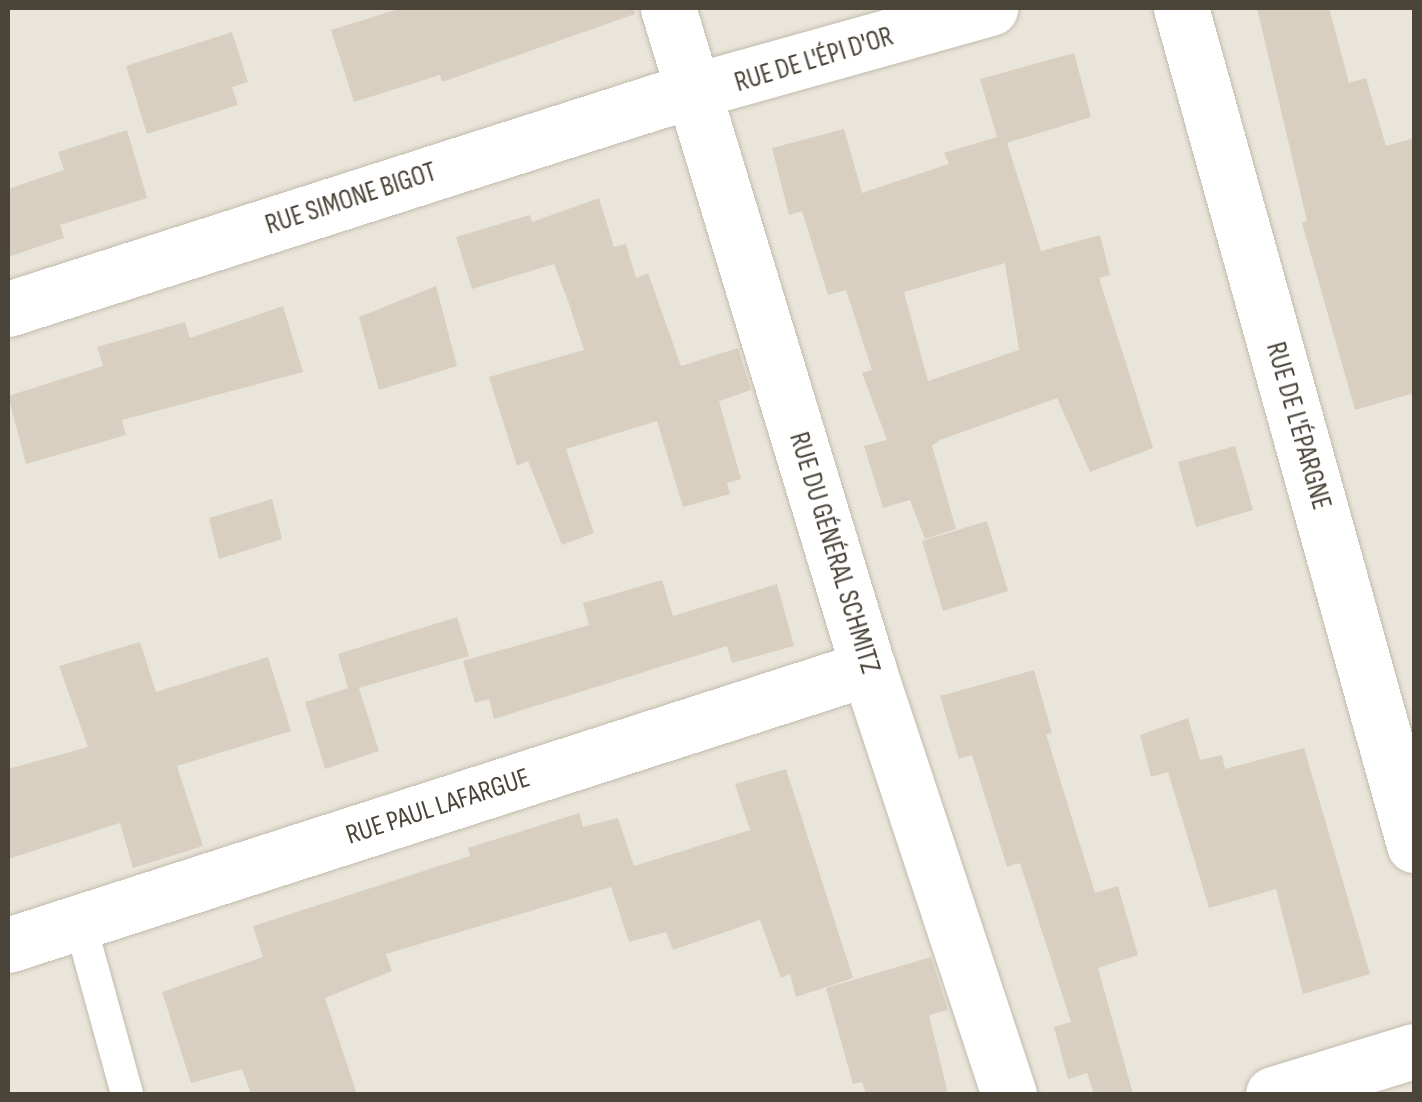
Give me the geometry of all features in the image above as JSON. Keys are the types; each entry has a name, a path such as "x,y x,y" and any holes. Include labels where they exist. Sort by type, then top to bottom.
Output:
{"street":[{"name":"RUE DU GÉNÉRAL SCHMITZ","path":"668,8 868,668 1009,1094"},
{"name":"RUE DE L'ÉPI D'OR","path":"695,94 990,8"},
{"name":"RUE DE L'ÉPARGNE","path":"1181,8 1414,846"},
{"name":"RUE SIMONE BIGOT","path":"8,309 695,94"},
{"name":"RUE PAUL LAFARGUE","path":"8,946 868,668"},
{"path":"1273,1094 1414,1051"}],"lane":[{"path":"80,923 127,1094"}],"shaded area":[{"path":"8,8 1414,8 1414,1094 8,1094"}],"building":[{"path":"402,8 634,8 635,14 442,82 440,75 354,102 331,30"},
{"path":"1257,8 1329,8 1349,83 1366,78 1386,146 1414,138 1414,393 1355,410 1302,223 1307,221"},
{"path":"232,32 248,82 232,87 238,105 147,134 126,66"},
{"path":"1074,53 1091,117 1007,143 1041,251 1100,235 1110,275 1099,278 1153,448 1090,472 1057,398 940,440 932,446 956,529 925,539 910,500 883,508 864,446 887,440 862,373 872,370 846,290 828,295 802,211 789,215 772,148 844,129 862,193 949,164 944,153 997,137 980,79","holes":["1005,263 1019,350 928,381 904,292"]},
{"path":"127,130 147,198 60,225 64,238 8,257 8,189 64,170 58,152"},
{"path":"599,198 614,247 626,244 636,278 648,273 681,366 738,348 751,390 719,401 741,479 727,483 730,494 683,507 657,421 566,449 594,533 562,545 528,461 517,466 489,377 584,350 568,301 554,264 472,289 456,237 530,215 532,222"},
{"path":"436,286 457,366 379,390 359,317"},
{"path":"283,306 303,372 122,420 126,435 26,464 8,396 103,366 97,347 185,322 190,338"},
{"path":"1235,446 1253,510 1196,527 1178,462"},
{"path":"272,499 282,539 219,559 209,518"},
{"path":"987,521 1008,591 943,611 922,541"},
{"path":"662,580 673,616 777,584 794,646 732,663 727,646 494,719 489,699 475,703 463,661 589,625 583,603"},
{"path":"457,617 469,656 359,688 379,751 325,769 305,702 348,688 338,654"},
{"path":"140,642 156,692 268,657 291,731 177,766 203,846 133,868 120,823 8,859 8,769 88,747 59,666"},
{"path":"1034,670 1052,733 1046,734 1095,893 1118,886 1138,955 1098,968 1133,1094 1094,1094 1087,1073 1068,1079 1054,1027 1071,1022 1020,863 1007,867 972,755 959,759 940,696"},
{"path":"1188,718 1200,760 1222,755 1225,769 1304,748 1370,974 1303,994 1276,889 1209,908 1168,772 1151,777 1140,735"},
{"path":"786,769 853,978 796,997 790,974 781,978 760,920 673,950 666,932 629,942 611,887 386,954 392,971 325,998 357,1094 251,1094 242,1069 191,1083 162,992 263,957 253,926 470,856 468,848 579,813 583,827 618,818 634,866 750,830 735,784"},
{"path":"931,957 948,1010 929,1015 948,1094 866,1094 862,1082 853,1084 826,988"}]}
